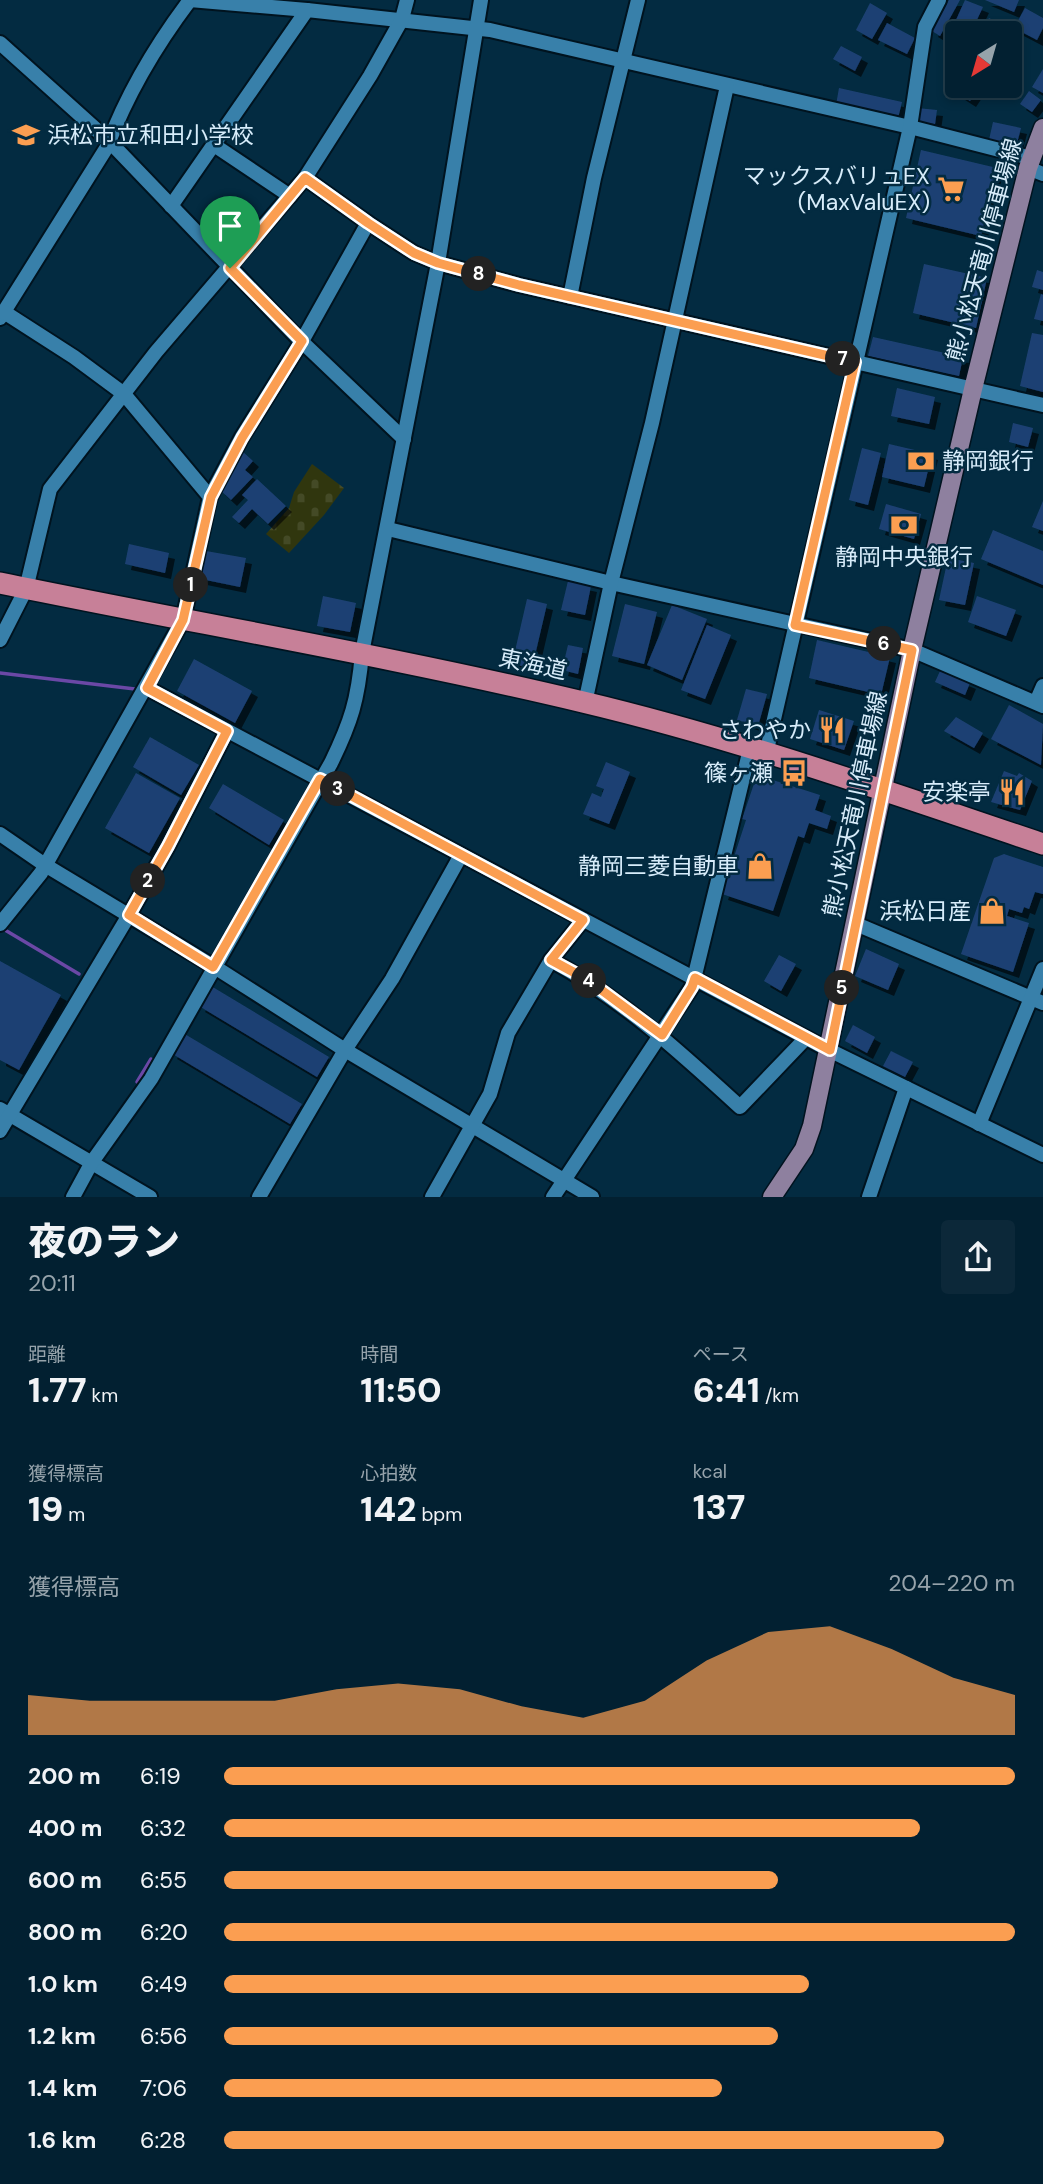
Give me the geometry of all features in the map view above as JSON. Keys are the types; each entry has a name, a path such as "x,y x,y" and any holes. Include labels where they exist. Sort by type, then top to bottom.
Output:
{"highway":[{"name":"東海道","path":"0,583 362,653 585,703 882,790 1043,844"}],"main road":[{"name":"熊小松天竜川停車場線","path":"772,1197 804,1149 813,1126 912,650 973,389 1043,128"}],"street":[{"path":"211,497 124,394 74,357 2,315 109,141 118,118 149,61 190,0 477,28 910,127 1034,166"},
{"path":"0,640 26,589 50,489 124,394 305,178 370,76 402,19 407,0"},
{"path":"73,1197 92,1162 151,1079 349,726 359,691 362,653 438,263 481,0"},
{"path":"570,296 594,178 625,62 638,0"},
{"path":"553,1197 662,1035 695,978 795,625 910,127 925,27 939,0"},
{"path":"171,206 307,10"},
{"path":"0,43 109,141 302,341 404,439"},
{"path":"585,703 727,86"},
{"path":"214,145 290,197"},
{"path":"305,178 414,253 438,263 675,321 1043,405"},
{"path":"0,924 45,865 183,620 211,497 242,438 302,341 368,223"},
{"path":"388,528 611,583 912,650 1040,704 1043,686"},
{"path":"147,688 806,1038 1043,1155"},
{"path":"0,1131 5,1112 129,915 227,731"},
{"path":"0,834 45,865 345,1050 592,1197"},
{"path":"259,1197 345,1050 391,979 461,855"},
{"path":"432,1197 490,1094 508,1033 551,960 583,920"},
{"path":"856,924 1037,1000"},
{"path":"551,960 588,980 662,1035 740,1107 806,1038"},
{"path":"979,1124 1037,1000 1043,969"},
{"path":"869,1197 906,1088"},
{"path":"5,1112 150,1197"}],"green space":[{"path":"312,464 344,488 324,515 289,553 266,534 289,508 294,492"}],"building":[{"path":"949,0 960,0 948,21 945,21 940,36 932,31"},
{"path":"965,0 983,7 976,21 956,20"},
{"path":"985,0 1019,0 1014,12"},
{"path":"870,3 887,13 872,39 856,30"},
{"path":"1025,8 1043,18 1043,28 1037,40 1022,32 1022,21 1018,21"},
{"path":"887,23 915,38 907,54 878,40"},
{"path":"841,46 862,57 855,71 833,59"},
{"path":"1043,69 1043,93 1032,87"},
{"path":"839,88 902,102 898,118 836,105"},
{"path":"1029,91 1041,100 1032,112 1020,104"},
{"path":"917,108 937,110 935,124 916,122"},
{"path":"993,122 1021,128 1016,147 989,140"},
{"path":"921,150 997,168 981,236 906,218"},
{"path":"924,264 987,278 976,328 913,313"},
{"path":"1037,270 1043,272 1043,290 1032,287"},
{"path":"1041,294 1043,295 1043,321 1034,319"},
{"path":"1032,333 1043,335 1043,392 1020,386"},
{"path":"873,337 963,357 959,376 868,356"},
{"path":"897,388 935,397 929,424 891,416"},
{"path":"1013,423 1033,428 1028,447 1009,442"},
{"path":"889,444 932,454 924,487 882,477"},
{"path":"862,448 881,453 868,505 849,500"},
{"path":"242,451 253,461 245,470 253,477 231,500 219,489"},
{"path":"257,479 286,506 268,524 252,509 239,523 232,517 248,500 242,495"},
{"path":"1043,501 1043,531 1032,527"},
{"path":"886,504 921,514 914,539 879,529"},
{"path":"993,530 1043,551 1043,585 981,559"},
{"path":"129,544 169,553 165,573 125,564"},
{"path":"206,551 246,558 240,587 201,579"},
{"path":"948,558 974,563 965,605 939,600"},
{"path":"568,581 591,586 585,615 561,610"},
{"path":"323,596 356,603 350,632 317,626"},
{"path":"977,596 1016,610 1006,636 968,622"},
{"path":"527,599 547,604 532,668 512,664"},
{"path":"625,604 657,612 644,664 612,656"},
{"path":"672,605 707,619 682,680 647,665"},
{"path":"707,625 731,635 705,699 681,690"},
{"path":"817,640 890,657 881,695 809,678"},
{"path":"568,645 583,648 578,674 562,670"},
{"path":"194,659 252,691 235,723 177,691"},
{"path":"940,671 970,683 965,695 935,682"},
{"path":"746,689 767,694 758,726 737,720"},
{"path":"1009,705 1043,724 1041,765 991,739"},
{"name":"さわやか","path":"819,710 854,721 844,750 810,739"},
{"path":"956,717 983,733 974,748 944,731"},
{"path":"150,737 199,765 181,795 133,767"},
{"path":"606,762 630,772 609,824 583,814 592,793 601,797 604,789 596,786"},
{"name":"安楽亭","path":"1004,771 1017,776 1019,773 1032,781 1020,810 991,802"},
{"path":"136,773 180,798 149,853 105,828"},
{"name":"静岡三菱自動車","path":"757,775 820,795 815,810 831,816 827,829 809,823 804,838 798,836 773,911 722,894 746,820 742,819"},
{"path":"223,784 284,820 269,845 209,808"},
{"name":"浜松日産","path":"1004,854 1043,867 1043,894 1035,892 1029,909 1024,907 1022,913 1009,909 1007,916 1029,923 1013,972 961,954 994,858"},
{"path":"866,949 899,964 888,990 855,976"},
{"path":"779,955 796,964 781,991 764,981"},
{"path":"0,961 61,995 19,1070 0,1060"},
{"path":"211,986 329,1057 317,1077 199,1006"},
{"path":"853,1025 875,1037 867,1053 845,1041"},
{"path":"183,1033 302,1104 290,1124 171,1053"},
{"path":"891,1051 913,1062 905,1077 883,1066"}],"waterway":[{"path":"0,673 135,689"},
{"path":"5,930 79,974"},
{"path":"137,1082 151,1059"}],"place":[{"name":"浜松市立和田小学校","path":"26,135"},
{"name":"マックスバリュEX (MaxValuEX)","path":"951,189"},
{"name":"静岡銀行","path":"921,461"},
{"name":"静岡中央銀行","path":"904,525"},
{"name":"さわやか","path":"832,730"},
{"name":"篠ヶ瀬","path":"794,773"},
{"name":"安楽亭","path":"1012,792"},
{"name":"静岡三菱自動車","path":"760,866"},
{"name":"浜松日産","path":"992,911"}],"route":[{"path":"305,178 414,253 438,263 519,285 855,362 795,625 912,650 830,1050 695,978 662,1035 588,980 551,960 583,920 320,779 213,967 129,915 227,731 147,688 183,620 211,497 242,438 302,341 230,268 305,178"}]}
